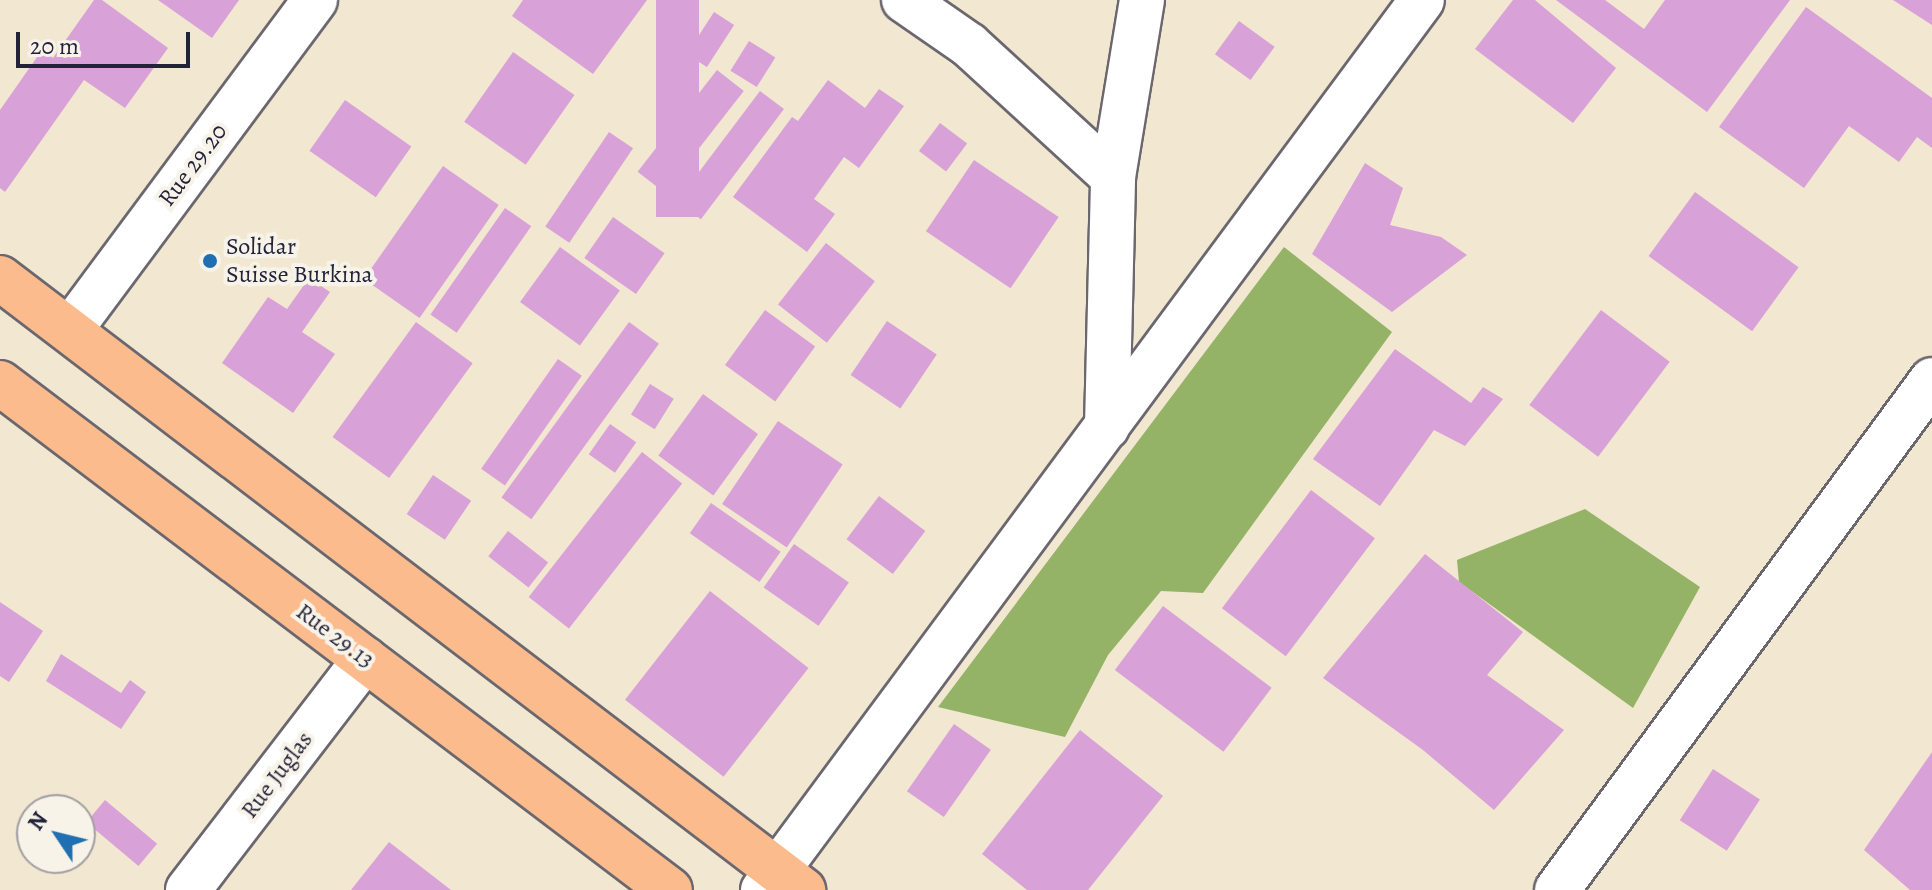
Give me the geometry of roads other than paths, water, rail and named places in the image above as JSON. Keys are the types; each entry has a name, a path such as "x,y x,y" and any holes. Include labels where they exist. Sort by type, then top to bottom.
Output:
{"main road":[{"path":"0,278 782,884"},
{"name":"Rue 29.13","path":"0,383 670,890"}],"street":[{"name":"Rue 29.20","path":"70,330 315,0"},
{"path":"904,0 969,45 1113,177"},
{"path":"1107,427 1113,177 1142,0"},
{"path":"782,884 1107,427 1422,0"},
{"path":"1557,890 1932,380"},
{"name":"Rue Juglas","path":"188,890 365,659"}],"place":[{"name":"Solidar Suisse Burkina","path":"210,261"}]}
